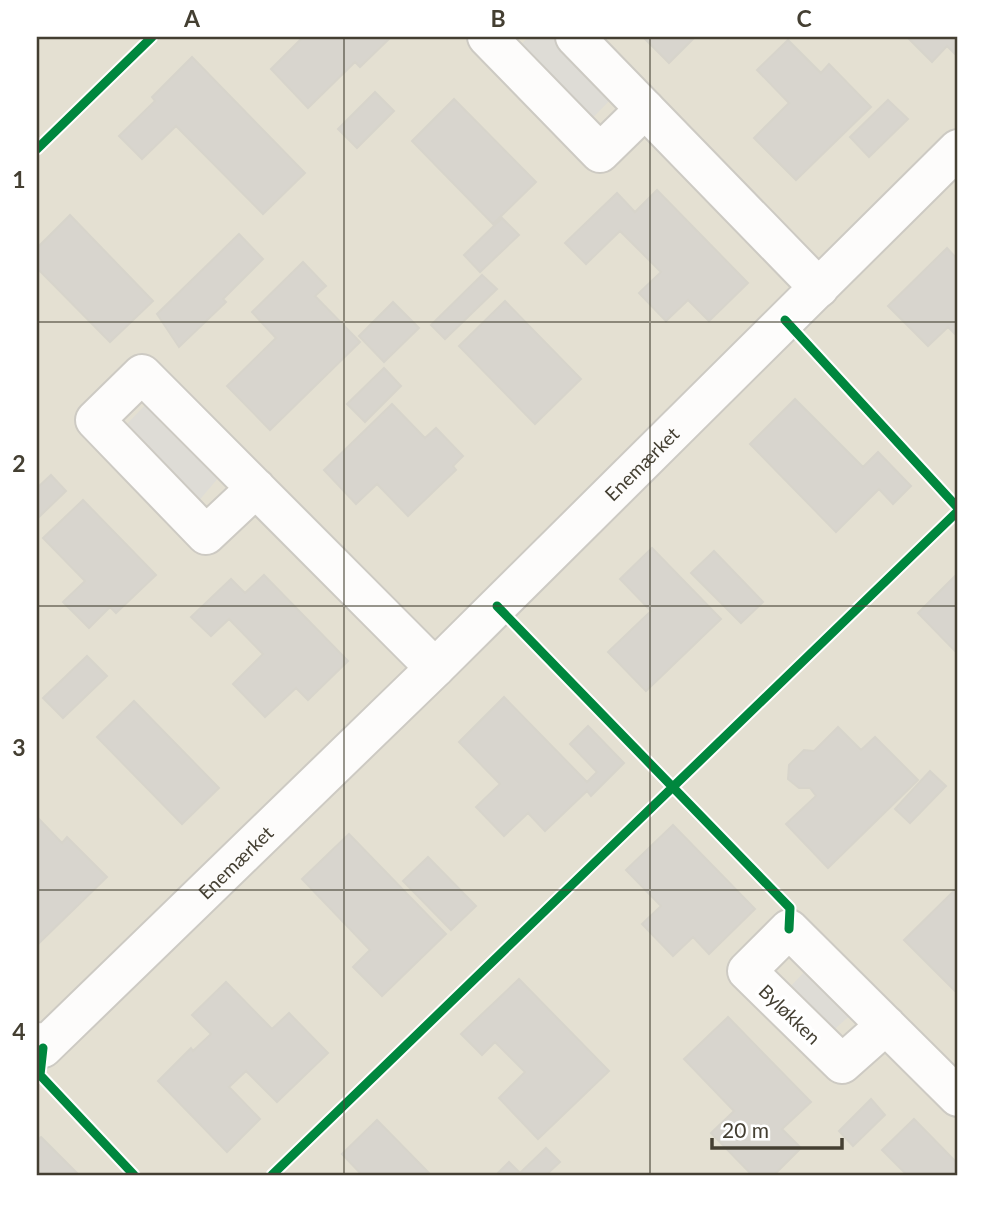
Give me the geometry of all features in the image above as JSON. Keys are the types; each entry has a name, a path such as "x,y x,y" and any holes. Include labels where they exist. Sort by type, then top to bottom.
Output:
{"street":[{"path":"487,37 600,153 645,109"},
{"path":"575,37 819,288"},
{"name":"Enemærket","path":"37,1042 43,1048 435,668 958,149"},
{"path":"256,488 435,668"},
{"path":"886,1025 958,1097"}],"shaded area":[{"path":"37,37 958,37 958,1175 37,1175"},
{"path":"529,37 558,37 614,96 569,142 497,65"},
{"path":"148,402 219,477 180,523 105,447"},
{"path":"810,966 855,1011 811,1050 767,1011"}],"building":[{"path":"303,37 391,37 360,67 355,62 308,108 271,69"},
{"path":"643,37 695,37 669,63"},
{"path":"907,37 958,37 958,57 947,46 932,62"},
{"path":"788,40 821,73 829,64 871,107 796,180 754,138 789,103 757,70"},
{"path":"192,57 305,173 263,214 176,126 142,159 119,136 155,101 152,97"},
{"path":"375,92 394,111 357,148 338,129"},
{"path":"454,99 536,182 493,224 412,141"},
{"path":"888,100 908,119 869,157 850,137"},
{"path":"657,190 748,283 709,321 688,300 666,321 639,293 661,272 620,231 586,264 565,243 617,193 635,212"},
{"path":"70,215 153,301 110,342 37,268 37,248"},
{"path":"502,218 519,235 480,272 464,255"},
{"path":"239,234 263,259 223,299 226,302 179,347 157,314"},
{"path":"947,248 958,260 958,337 948,327 928,346 888,306"},
{"path":"303,262 326,286 315,296 360,342 270,430 227,386 276,338 252,312"},
{"path":"482,275 497,289 445,339 431,325"},
{"path":"505,301 581,379 535,424 459,346"},
{"path":"393,302 419,328 384,362 359,336"},
{"path":"384,368 401,386 365,422 347,404"},
{"path":"795,399 863,467 878,452 911,486 893,504 879,489 836,532 750,444"},
{"path":"392,404 425,438 436,428 463,456 453,466 456,470 408,516 377,484 356,504 324,470"},
{"path":"51,475 66,491 37,519 37,488"},
{"path":"83,500 156,575 116,613 110,607 89,628 63,602 85,581 43,538"},
{"path":"652,548 721,619 646,691 608,652 651,611 620,579"},
{"path":"714,551 763,602 741,623 691,573"},
{"path":"958,573 958,654 918,613"},
{"path":"264,575 348,661 308,700 296,688 265,717 233,684 263,654 229,619 211,636 191,617 231,579 245,593"},
{"path":"87,656 107,676 63,718 43,698"},
{"path":"504,697 587,782 597,772 570,744 588,726 624,763 591,796 587,791 545,831 528,813 504,836 476,807 500,784 459,742"},
{"path":"134,701 219,788 182,824 97,737"},
{"path":"838,727 861,750 875,737 918,780 828,868 786,824 816,796 810,788 799,788 788,779 789,765 804,750 814,751"},
{"path":"930,771 946,786 910,823 895,809"},
{"path":"39,819 62,843 67,837 107,877 37,945"},
{"path":"673,825 755,909 709,954 693,937 673,956 642,924 661,906 626,870"},
{"path":"349,834 446,934 382,996 353,967 370,950 302,879"},
{"path":"428,857 476,906 451,930 403,881"},
{"path":"958,887 958,990 956,992 904,940"},
{"path":"519,979 609,1071 538,1139 499,1098 525,1072 495,1042 482,1055 461,1034"},
{"path":"226,982 272,1029 289,1013 328,1053 277,1102 246,1071 229,1087 260,1119 227,1152 158,1081 191,1048 193,1051 211,1034 192,1015"},
{"path":"728,1017 811,1102 782,1129 801,1148 774,1175 752,1175 711,1133 734,1111 684,1059"},
{"path":"871,1099 885,1115 853,1146 839,1131"},
{"path":"914,1119 958,1164 958,1175 902,1175 905,1173 882,1150"},
{"path":"377,1120 431,1175 362,1175 342,1154"},
{"path":"41,1137 79,1175 37,1175 37,1140"},
{"path":"546,1148 560,1162 546,1175 496,1175 509,1162 520,1173"}],"cycle path":[{"path":"37,149 152,37"},
{"path":"785,320 958,508"},
{"path":"272,1175 958,511"},
{"path":"497,606 790,908 789,929"},
{"path":"43,1048 40,1075 134,1175"}]}
